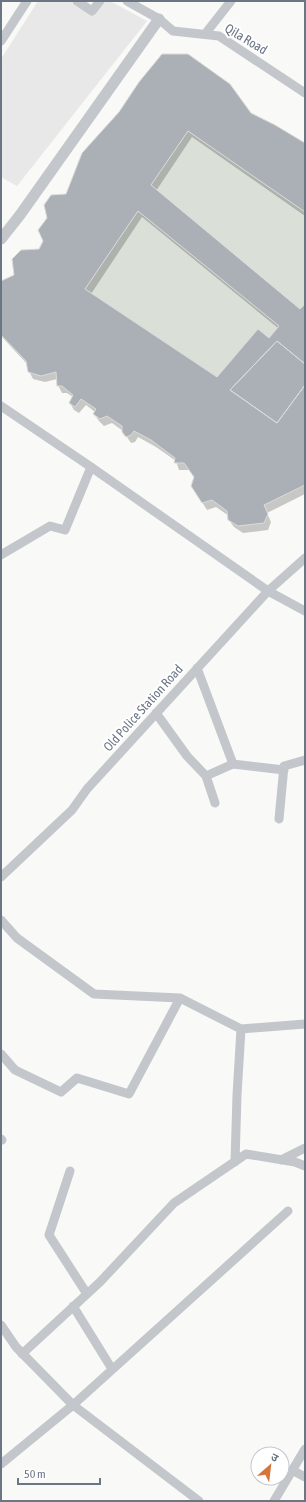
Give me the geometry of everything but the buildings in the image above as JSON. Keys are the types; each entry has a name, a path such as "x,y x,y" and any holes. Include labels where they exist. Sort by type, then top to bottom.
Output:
{"street":[{"path":"1,41 27,1"},
{"path":"77,1 92,11 100,1"},
{"name":"Qila Road","path":"127,1 159,19 173,31 219,36 305,93"},
{"path":"205,34 231,1"},
{"path":"1,238 20,215 159,19"},
{"path":"1,406 268,591 305,610"},
{"path":"1,555 50,526 65,530 91,467"},
{"name":"Old Police Station Road","path":"1,877 72,810 87,789 268,591 305,558"},
{"path":"197,668 233,764"},
{"path":"156,713 187,756 206,776 215,802"},
{"path":"279,818 284,766 305,760"},
{"path":"206,776 233,764 284,770"},
{"path":"1,920 17,938 94,994 180,998 241,1029 305,1024"},
{"path":"1,1054 15,1070 61,1092 77,1078 129,1094 180,998"},
{"path":"235,1162 236,1095 241,1029"},
{"path":"281,1160 305,1148"},
{"path":"22,1354 100,1282 174,1203 246,1154 296,1162 305,1166"},
{"path":"70,1171 50,1235 87,1294"},
{"path":"1,1464 73,1405 288,1211"},
{"path":"73,1306 112,1369"},
{"path":"1,1325 22,1354 73,1405 198,1501"},
{"path":"274,1501 305,1449"},
{"path":"292,1470 305,1478"}],"shaded area":[{"path":"38,1 69,1 90,14 105,1 110,1 147,21 17,186 1,177 1,59"},
{"path":"188,131 305,212 305,304 300,309 151,185"},
{"path":"138,211 279,326 269,338 258,330 217,377 85,289"}]}
